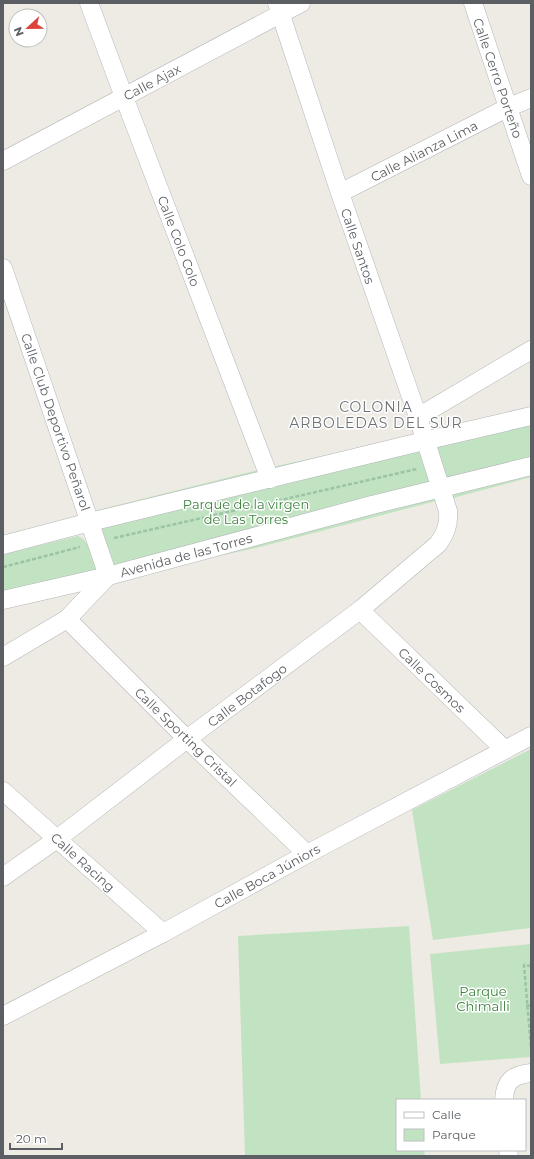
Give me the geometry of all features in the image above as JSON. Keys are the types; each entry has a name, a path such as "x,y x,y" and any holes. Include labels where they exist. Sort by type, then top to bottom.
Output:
{"street":[{"name":"Calle Colo Colo","path":"89,3 270,479"},
{"name":"Calle Ajax","path":"3,161 124,97 279,8 301,3"},
{"name":"Calle Cerro Porteño","path":"473,3 531,176"},
{"name":"Calle Santos","path":"279,8 340,193 418,417 440,488"},
{"name":"Calle Alianza Lima","path":"340,193 508,108 531,98"},
{"name":"Calle Club Deportivo Peñarol","path":"3,268 108,576"},
{"path":"418,417 531,350"},
{"path":"3,546 90,522 424,440 531,416"},
{"name":"Avenida de las Torres","path":"3,600 108,576 372,505 531,466"},
{"name":"Calle Botafogo","path":"3,877 57,839 187,739 360,610 442,538 448,525 449,518 440,488"},
{"path":"3,657 67,619 108,576"},
{"name":"Calle Cosmos","path":"360,610 505,750"},
{"name":"Calle Sporting Cristal","path":"67,619 187,739 307,854"},
{"name":"Calle Boca Júniors","path":"3,1016 531,736"},
{"name":"Calle Racing","path":"3,791 162,933"},
{"path":"504,1099 504,1088 512,1079 523,1074 531,1073"}],"path":[{"path":"3,568 97,542 433,465"},
{"path":"531,966 524,965 526,1006 531,1048"},
{"path":"526,1006 531,1005"}],"green space":[{"path":"531,407 531,477 453,498 430,432"},
{"name":"Parque de la virgen de Las Torres","path":"414,436 436,501 256,548 115,578 94,511 258,470"},
{"path":"78,536 89,546 97,571 3,606 3,554"},
{"path":"531,749 531,928 433,940 412,810"},
{"path":"409,926 421,1099 396,1099 396,1151 424,1151 425,1156 245,1156 238,936"},
{"name":"Parque Chimalli","path":"531,944 531,1057 440,1064 430,954"}],"district":[{"name":"COLONIA ARBOLEDAS DEL SUR","path":"376,416"}]}
